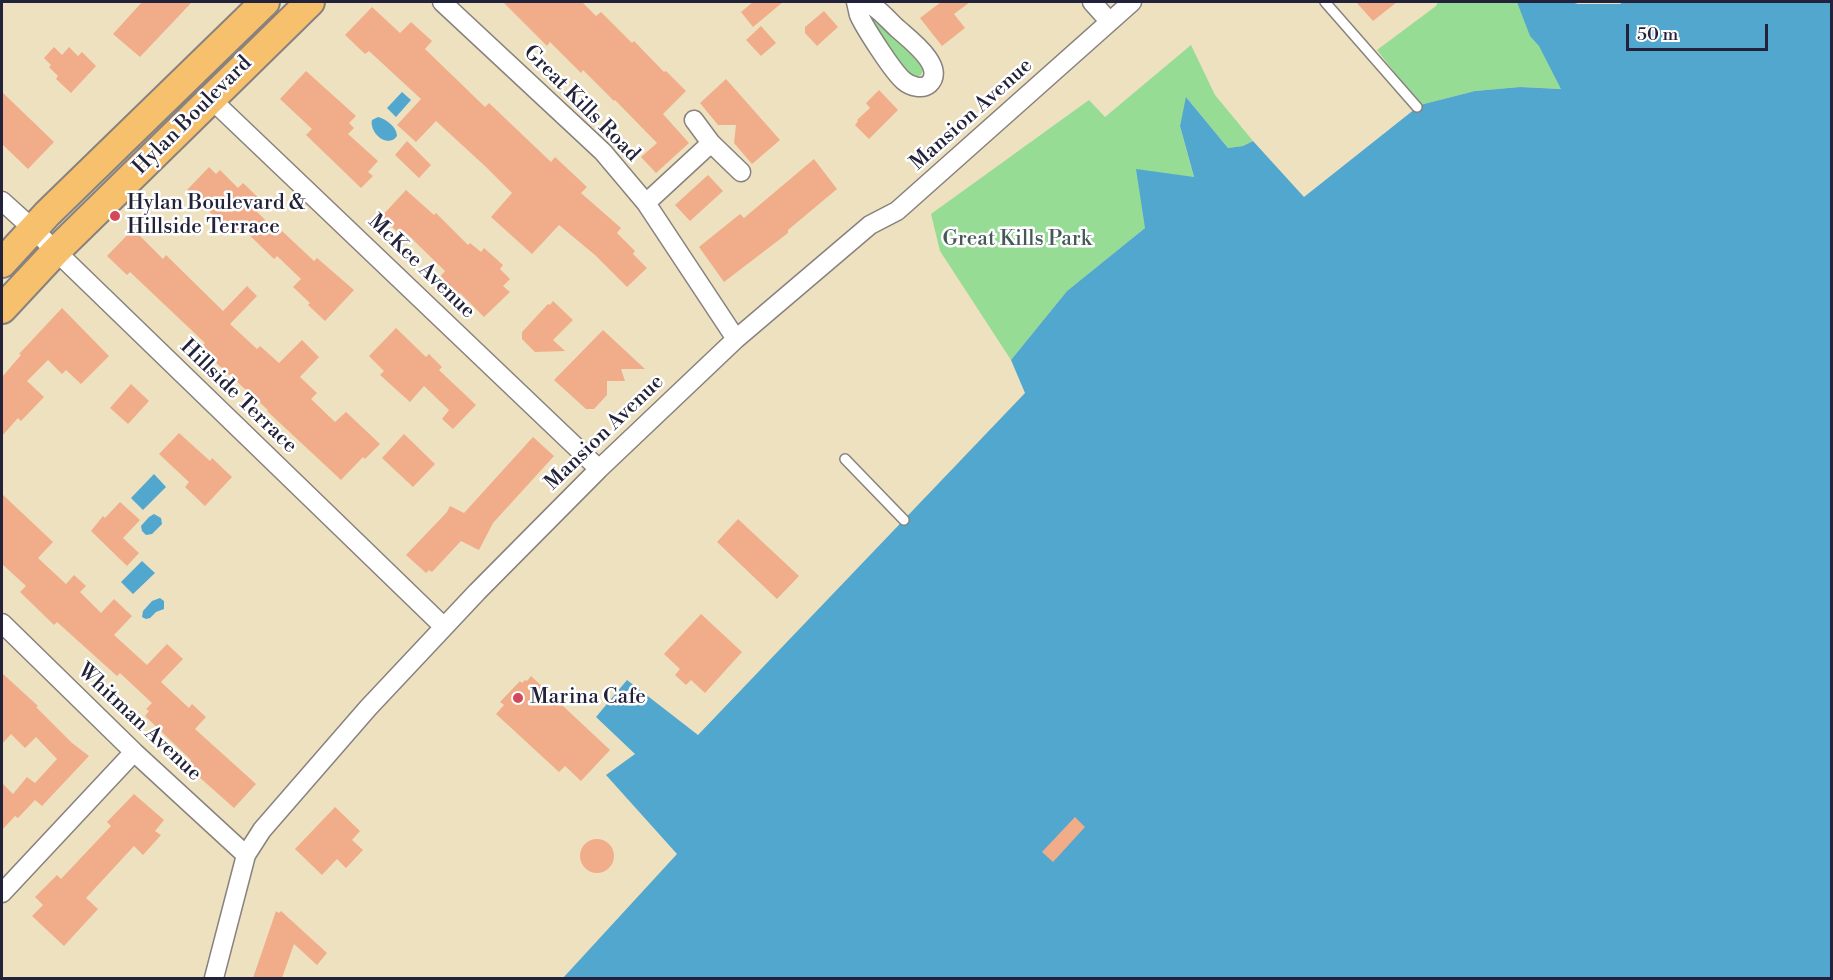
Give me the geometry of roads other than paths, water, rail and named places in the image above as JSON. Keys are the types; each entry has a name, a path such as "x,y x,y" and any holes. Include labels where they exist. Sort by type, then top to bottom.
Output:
{"main road":[{"name":"Hylan Boulevard","path":"2,263 33,229 265,2"},
{"name":"Hylan Boulevard","path":"2,309 56,251 310,2"}],"street":[{"name":"Great Kills Road","path":"442,2 603,152 646,203 736,339"},
{"path":"856,2 869,31 904,81 911,86 919,87 931,82 933,68 924,54 874,8 861,2"},
{"path":"1092,2 1109,21"},
{"name":"Mansion Avenue","path":"214,978 246,855 262,830 443,626 599,469 736,339 870,225 897,212 1132,2"},
{"name":"McKee Avenue","path":"211,99 599,469"},
{"path":"694,120 711,143 741,172"},
{"path":"646,203 711,143"},
{"name":"Hillside Terrace","path":"2,201 443,626"},
{"name":"Whitman Avenue","path":"2,623 134,752 246,855"},
{"path":"2,893 134,752"}],"lane":[{"path":"1325,2 1417,107"},
{"path":"845,459 904,520"}],"water":[{"path":"1517,2 1620,4 1623,2 1831,2 1831,978 563,978 677,854 606,775 635,754 596,717 627,680 698,735 1025,393 1011,360 1067,291 1145,228 1136,169 1194,177 1180,126 1186,97 1228,148 1243,146 1253,141 1304,197 1420,105 1475,91 1520,87 1561,89 1539,46 1530,36"},
{"path":"402,92 411,100 396,117 387,108"},
{"path":"378,117 388,122 395,130 397,136 393,140 380,138 373,130 372,120"},
{"path":"154,474 166,487 143,510 131,498"},
{"path":"154,514 161,518 162,524 152,534 146,535 141,526"},
{"path":"142,561 155,573 133,594 121,582"},
{"path":"160,598 164,601 164,609 156,612 150,618 142,617 143,611 152,601"}],"place":[{"name":"Hylan Boulevard & Hillside Terrace","path":"115,216"},
{"name":"Marina Cafe","path":"518,698"}],"park label":[{"name":"Great Kills Park","path":"1017,240"}]}
